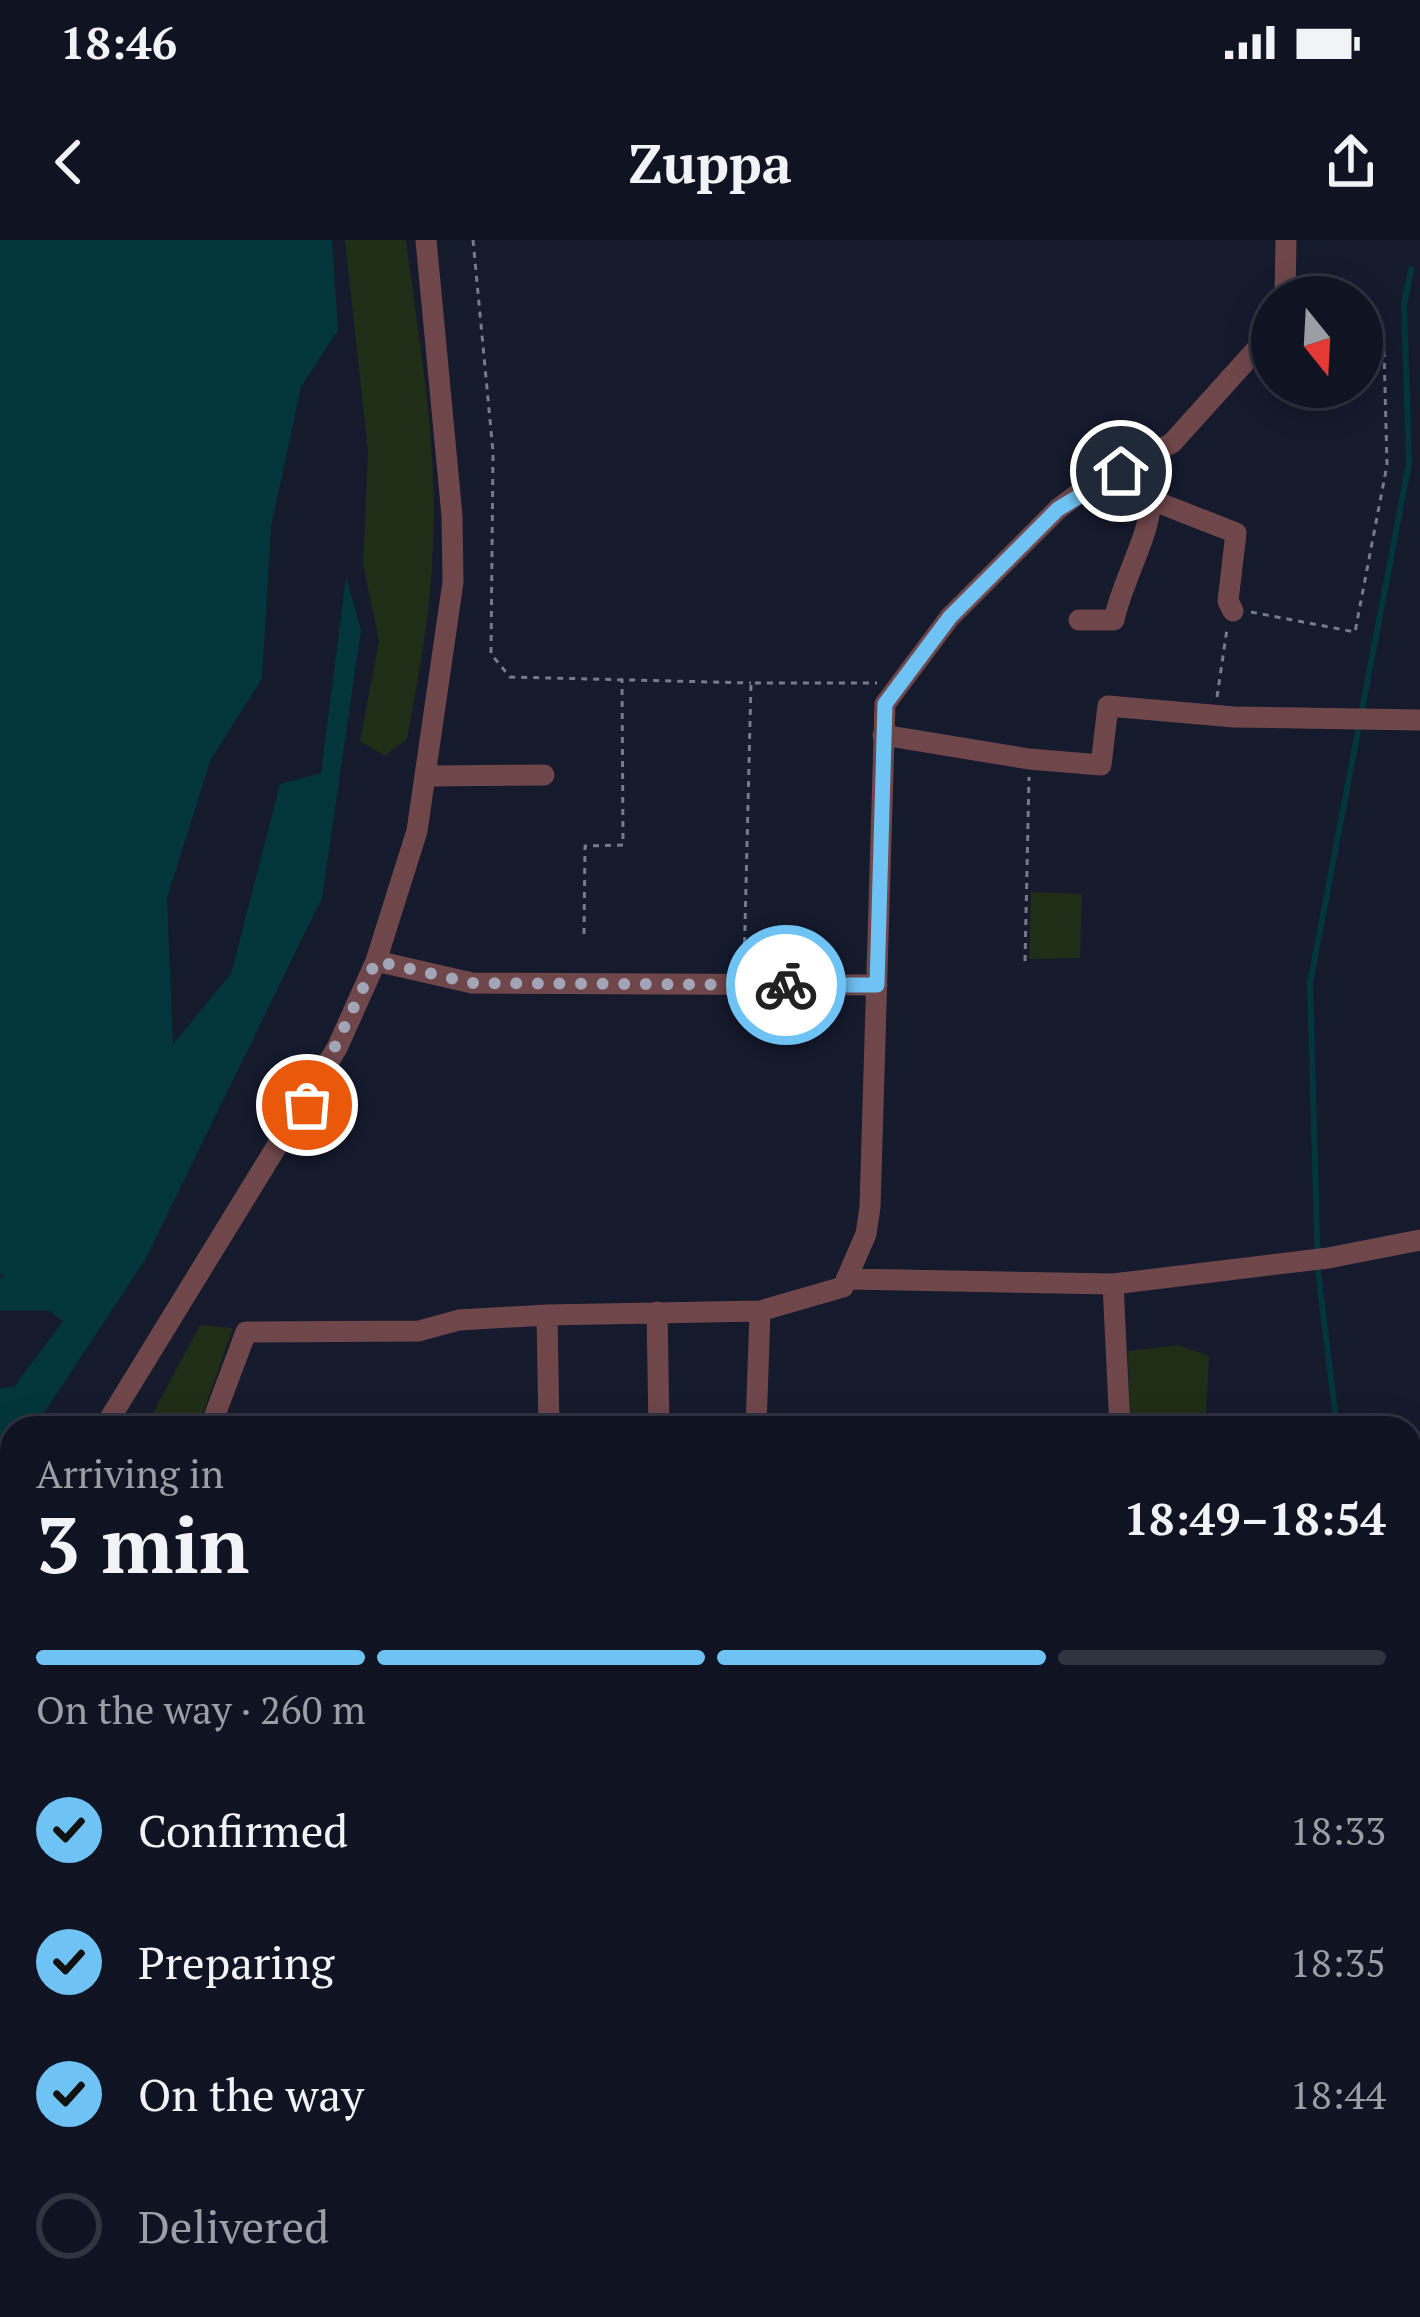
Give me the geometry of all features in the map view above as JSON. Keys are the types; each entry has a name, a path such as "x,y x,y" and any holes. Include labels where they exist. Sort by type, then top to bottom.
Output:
{"street":[{"path":"112,1416 307,1105 376,961 429,776 453,582 452,516 426,240"},
{"path":"1285,276 1286,240"},
{"path":"214,1416 246,1332 419,1331 459,1320 760,1311 832,1293 849,1279 870,1207 885,704 950,617 1058,509 1172,443 1251,355"},
{"path":"1121,471 1130,487 1150,498 1236,532 1228,601 1233,611"},
{"path":"1078,620 1114,620 1120,584 1138,546 1150,498"},
{"path":"883,735 1029,759 1101,765 1108,706 1220,716 1420,720"},
{"path":"429,776 544,775"},
{"path":"376,961 472,983 877,985"},
{"path":"849,1279 1113,1284 1316,1259 1420,1240"},
{"path":"1113,1284 1119,1416"},
{"path":"756,1416 760,1311"},
{"path":"656,1312 659,1416"},
{"path":"547,1315 549,1416"}],"path":[{"path":"473,240 493,452 491,654 510,677 896,684"},
{"path":"1220,716 1218,688 1233,611 1355,632 1388,453 1383,348"},
{"path":"584,934 585,846 623,844 622,679"},
{"path":"737,984 745,966 751,683"},
{"path":"1025,961 1029,759"}],"shaded area":[{"path":"0,240 332,240 338,330 301,387 271,527 262,679 211,759 167,898 173,1044 231,974 280,784 321,773 346,577 361,630 322,898 145,1260 42,1416 0,1416 0,1388 14,1387 63,1321 0,1274"},
{"path":"345,240 406,240 430,431 433,546 424,643 407,739 385,756 360,741 379,641 363,564 368,452"},
{"path":"1031,892 1082,894 1080,958 1029,959"},
{"path":"200,1325 233,1328 202,1416 151,1416"},
{"path":"1178,1345 1209,1356 1206,1415 1130,1416 1128,1351"}],"waterway":[{"path":"1336,1416 1318,1271 1310,983 1409,463 1404,305 1411,269"},
{"path":"0,1294 69,1294"}],"way so far":[{"path":"307,1105 376,961 472,983 786,985"}],"route":[{"path":"786,985 877,985 885,704 950,617 1058,509 1090,485 1121,471"}]}
